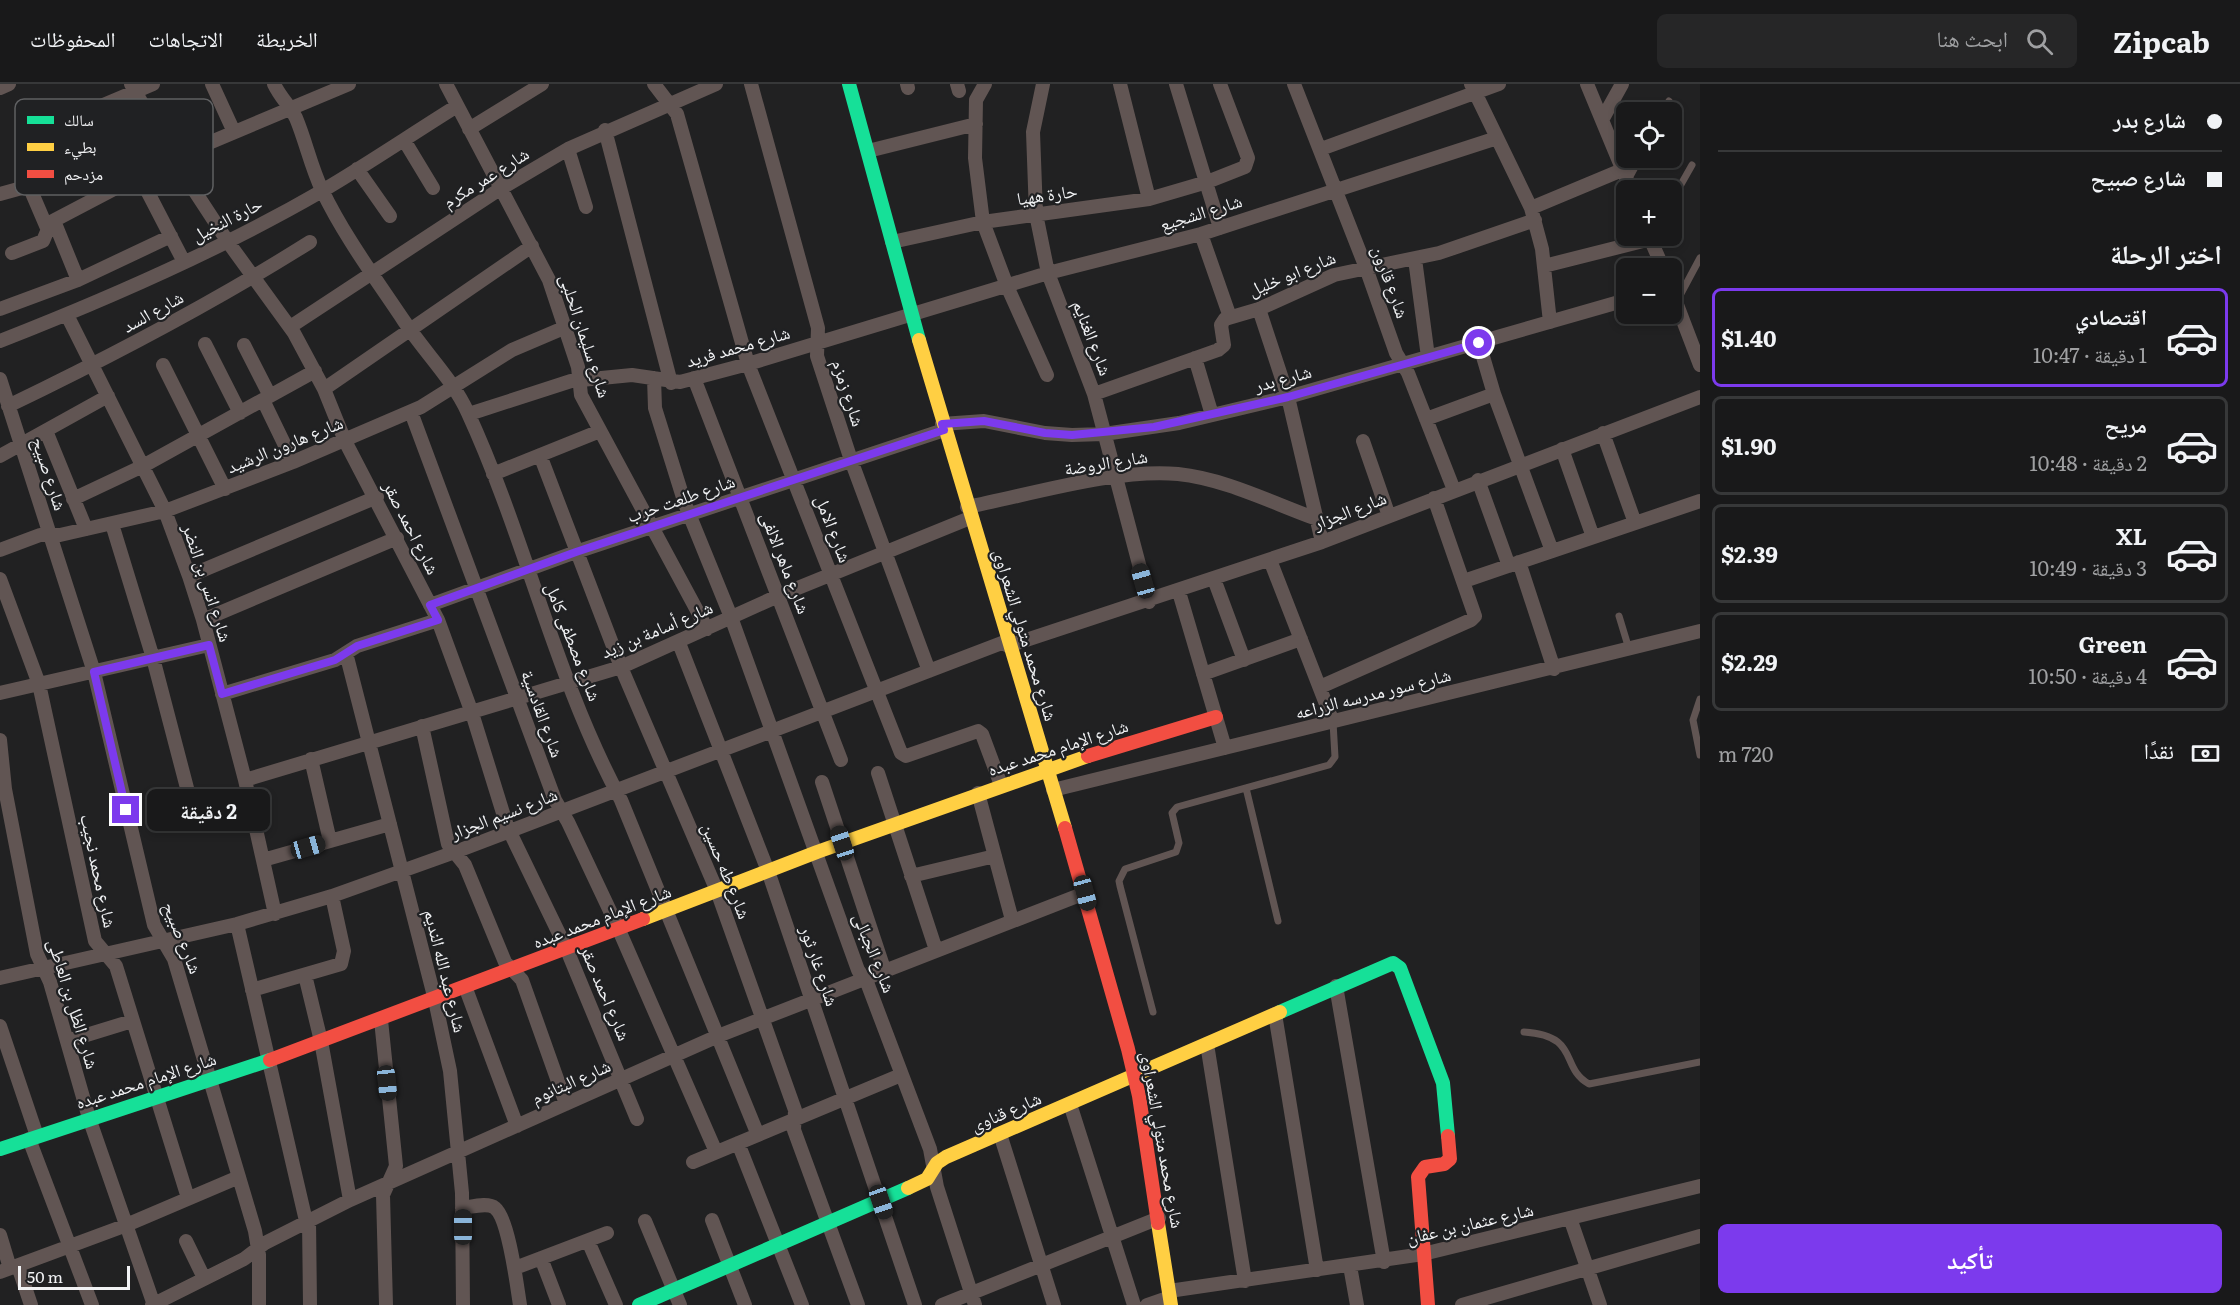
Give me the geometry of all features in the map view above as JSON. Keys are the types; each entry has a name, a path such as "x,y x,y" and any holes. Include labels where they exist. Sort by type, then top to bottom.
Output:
{"street":[{"path":"0,88 9,84"},
{"path":"111,99 133,89 153,84"},
{"path":"212,84 234,132"},
{"name":"شارع مصطفى كامل","path":"274,84 281,100 296,118 322,191 410,329 455,387 468,414 493,474 569,685 667,911 758,1135"},
{"path":"213,141 349,84"},
{"name":"شارع سليمان الحلبى","path":"446,84 556,294 578,367 581,395 707,629"},
{"path":"469,129 542,84"},
{"name":"شارع الامل","path":"654,84 677,114 748,364 902,755 978,731 982,734 1001,785"},
{"name":"شارع عمر مكرم","path":"290,327 500,189 568,149 668,102 716,84"},
{"name":"شارع زمزم","path":"751,84 819,332 817,356 851,460 929,671"},
{"name":"شارع محمد متولي الشعراوى","path":"849,84 943,427 1085,893 1135,1076 1170,1298"},
{"path":"986,84 976,95 975,158 983,222 1007,286 1047,375"},
{"name":"شارع الغنايم","path":"1043,84 1033,132 1036,214 1048,273 1094,394 1114,478 1149,602"},
{"path":"1120,84 1149,199"},
{"path":"1176,84 1220,228"},
{"name":"حارة ههيا","path":"892,242 983,222 1149,199 1207,182 1245,167 1248,161 1220,84"},
{"name":"شارع قارون","path":"1294,84 1336,188 1396,352 1426,418 1454,490"},
{"path":"1321,149 1473,89 1499,84"},
{"path":"1587,84 1627,180"},
{"path":"1602,120 1622,84"},
{"path":"1473,89 1533,214 1544,266 1550,322"},
{"name":"حارة النخيل","path":"0,341 67,315 228,242 322,191 457,106"},
{"path":"867,151 976,124"},
{"path":"605,130 671,382"},
{"name":"شارع الشجيع","path":"912,315 1048,273 1201,234 1336,188 1497,138"},
{"path":"404,140 433,188"},
{"path":"568,149 586,207"},
{"path":"357,169 390,216"},
{"name":"شارع ابو خليل","path":"1230,317 1259,309 1334,275 1415,259 1462,246 1533,214 1616,185"},
{"path":"0,193 15,189"},
{"path":"34,195 78,280"},
{"path":"12,253 43,241 51,224 106,195"},
{"path":"149,195 184,262"},
{"name":"شارع احمد صقر","path":"197,195 228,242 290,327 315,371 345,441 438,620 472,713 510,831 567,950 637,1119"},
{"path":"1094,394 1222,348 1224,340 1221,325 1225,319 1230,317 1201,234"},
{"path":"0,309 78,280 171,236"},
{"name":"شارع السد","path":"8,406 93,365 254,277 310,242"},
{"path":"324,389 532,246"},
{"path":"1544,266 1618,246"},
{"path":"1415,259 1428,357"},
{"name":"شارع بدر","path":"943,427 984,421 1045,433 1104,434 1212,416 1403,365 1616,303"},
{"path":"1259,309 1288,397 1322,542"},
{"name":"شارع انس بن النضر","path":"67,315 165,512 189,576 203,620 245,780 275,914"},
{"name":"شارع محمد فريد","path":"468,414 563,382 632,375 671,382 694,378 912,315"},
{"path":"1682,317 1699,357"},
{"name":"شارع هارون الرشيد","path":"0,550 40,535 86,529 165,512 225,489 411,412 512,350 566,327"},
{"path":"1479,343 1494,394 1552,551"},
{"path":"205,344 240,413"},
{"path":"244,345 293,462"},
{"path":"1196,358 1212,416"},
{"path":"163,365 225,489"},
{"path":"74,498 143,466 315,371"},
{"name":"شارع الجبالى","path":"654,378 655,408 688,515 731,617 818,852 858,970 863,977 930,1149 937,1186 973,1299"},
{"name":"شارع ماهر الالفى","path":"694,378 842,760"},
{"name":"شارع صبيح","path":"0,379 94,672 154,925 174,959 239,1177 258,1248 259,1305"},
{"path":"1426,418 1494,394"},
{"path":"0,456 108,396"},
{"name":"شارع الجزار","path":"1008,644 1149,602 1322,542 1700,396"},
{"name":"شارع القادسية","path":"411,412 478,588 517,700 561,811 619,930 716,1152"},
{"name":"شارع طلعت حرب","path":"430,605 576,552 943,427"},
{"path":"46,431 86,529"},
{"path":"493,474 600,431"},
{"path":"1603,433 1635,523"},
{"path":"1363,441 1389,516"},
{"path":"1562,449 1593,537"},
{"name":"شارع طه حسين","path":"540,455 621,667 717,891 795,1110 794,1130 858,1305"},
{"name":"شارع الروضة","path":"969,512 1114,478 1157,473 1200,478 1317,519"},
{"path":"1478,480 1514,564 1554,669"},
{"path":"189,576 376,497"},
{"path":"1320,687 1474,618 1475,613 1434,498"},
{"path":"1464,581 1700,501"},
{"name":"شارع أسامة بن زيد","path":"245,780 369,741 569,685 621,667 679,643 778,596 885,552 969,512"},
{"path":"112,524 153,658 193,811"},
{"path":"203,620 397,538"},
{"path":"1270,560 1333,722"},
{"name":"شارع محمد نجيب","path":"0,579 39,684 95,941 116,966 188,1198"},
{"path":"1214,579 1244,660"},
{"path":"1179,591 1225,748"},
{"path":"222,694 335,660 357,646 438,620"},
{"name":"شارع سور مدرسه الزراعه","path":"1053,790 1554,669 1700,631"},
{"path":"1203,674 1301,639"},
{"name":"شارع غار ثور","path":"679,643 768,872 915,1305"},
{"name":"شارع نسيم الجزار","path":"0,978 165,942 275,914 332,896 455,852 614,789 929,671 1008,644"},
{"path":"0,693 209,645"},
{"name":"شارع عبد الله النديم","path":"346,653 435,1000 450,1071 459,1152 463,1305"},
{"name":"شارع الإمام محمد عبده","path":"0,1149 270,1060 381,1020 818,852 1047,768 1216,717"},
{"path":"422,726 446,839 465,866 505,962 522,980 566,1104"},
{"name":"شارع الظل بن العاطى","path":"0,740 5,789 37,954 50,982 89,1118 124,1226 153,1305"},
{"path":"311,759 330,841"},
{"path":"878,773 936,950"},
{"path":"822,782 884,969"},
{"path":"978,793 1012,920"},
{"path":"263,860 390,824"},
{"path":"911,876 995,856"},
{"name":"شارع البتانوم","path":"153,1305 244,1259 258,1248 308,1220 675,1055 863,977 1085,893"},
{"path":"252,990 335,966 344,958 332,896"},
{"path":"237,924 308,1220 310,1305"},
{"name":"شارع قناوى","path":"639,1305 921,1183 946,1157 1336,986 1396,964 1400,968 1443,1083 1446,1098 1450,1159 1444,1164 1425,1167 1418,1177 1423,1254"},
{"path":"305,975 321,1041 350,1200"},
{"path":"1336,986 1384,1262"},
{"path":"466,989 517,1126"},
{"path":"1275,1014 1317,1270"},
{"path":"381,1020 396,1166 383,1195 386,1305"},
{"path":"67,1041 132,1021"},
{"path":"0,1026 33,1138 92,1305"},
{"path":"1207,1044 1245,1281"},
{"path":"693,1162 901,1075"},
{"path":"1070,1104 1134,1305"},
{"path":"1000,1134 1054,1305"},
{"path":"738,1143 780,1244 802,1305"},
{"path":"10,1269 124,1226 239,1177"},
{"name":"شارع عثمان بن عفان","path":"1147,1305 1245,1281 1384,1262 1423,1254 1700,1185"},
{"path":"462,1208 489,1206 496,1208 515,1268 520,1305"},
{"path":"942,1305 973,1299 1041,1263 1159,1218"},
{"path":"1570,1218 1600,1305"},
{"path":"712,1220 745,1305"},
{"path":"645,1221 680,1305"},
{"path":"515,1268 607,1233"},
{"path":"0,1235 10,1269 31,1305"},
{"path":"1462,1305 1700,1236"},
{"path":"186,1240 204,1278"},
{"path":"588,1241 616,1305"},
{"path":"1423,1254 1428,1305"},
{"path":"541,1258 559,1305"},
{"path":"1350,1266 1357,1305"}],"lane":[{"path":"1682,183 1692,165"},
{"path":"1682,292 1700,258"},
{"path":"1619,616 1629,649"},
{"path":"1700,699 1693,720 1700,754"},
{"path":"1153,1012 1120,886 1125,869 1176,852 1179,843 1173,813 1177,807 1329,765 1335,757 1333,722"},
{"path":"1246,788 1278,921"},
{"path":"1524,1032 1542,1033 1561,1044 1580,1078 1589,1084 1700,1062"}],"traffic: fast":[{"path":"849,84 919,340"},
{"path":"1280,1012 1393,963 1400,968 1443,1083 1448,1136"},
{"path":"0,1149 270,1060"},
{"path":"639,1305 908,1188"}],"traffic: slow":[{"path":"919,340 1065,828"},
{"path":"643,919 817,852 1088,756"},
{"path":"908,1188 927,1179 937,1163 946,1157 1280,1012"},
{"path":"1158,1223 1171,1305"}],"traffic: jam":[{"path":"1088,756 1216,717"},
{"path":"1065,828 1128,1049 1139,1096 1158,1223"},
{"path":"270,1060 643,919"},
{"path":"1428,1305 1418,1177 1425,1167 1444,1164 1450,1159 1448,1136"}],"route":[{"path":"126,810 94,672 209,645 222,694 335,660 357,646 438,620 430,605 576,552 944,430 942,424 970,420 984,421 1015,425 1045,433 1072,435 1104,434 1154,427 1288,397 1479,343"}]}
